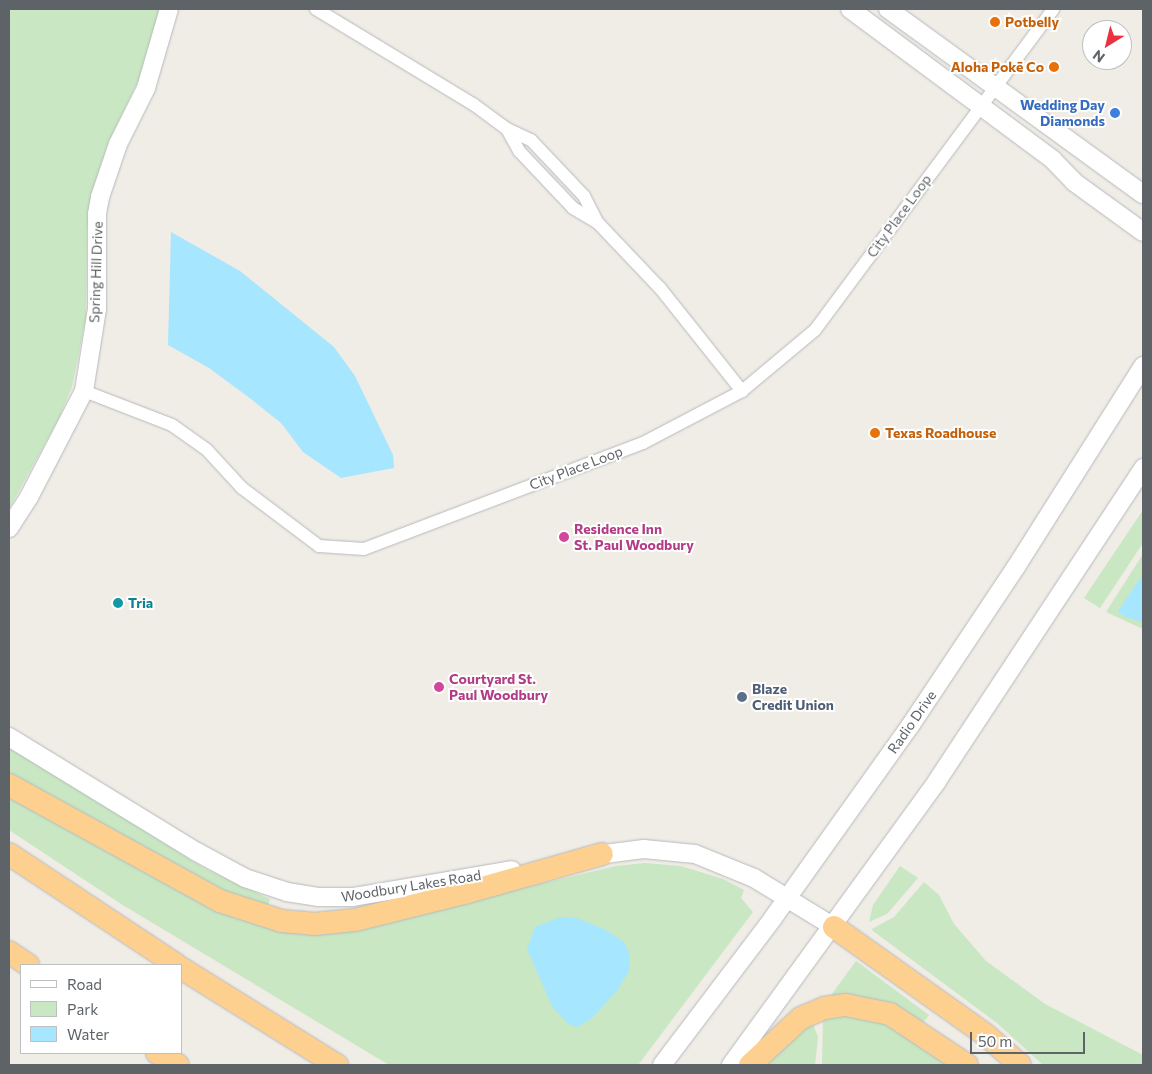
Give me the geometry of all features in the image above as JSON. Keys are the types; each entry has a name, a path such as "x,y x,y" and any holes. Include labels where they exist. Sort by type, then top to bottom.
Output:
{"highway":[{"path":"9,785 220,902 256,916 289,922 330,923 364,918 468,892 602,854"},
{"path":"9,854 175,964"},
{"path":"834,927 986,1035 1020,1065"},
{"path":"9,952 27,964"},
{"path":"182,969 337,1065"},
{"path":"750,1065 797,1021 820,1009 846,1005 890,1014 967,1065"},
{"path":"250,1012 352,1065"},
{"path":"159,1054 178,1065"}],"street":[{"name":"Spring Hill Drive","path":"9,528 29,497 84,391 97,309 97,214 100,197 118,144 146,88 169,9"},
{"path":"316,9 473,104 507,129 520,152 573,208 598,223 660,288 742,391"},
{"path":"850,9 1053,160 1074,182 1143,232"},
{"path":"888,9 1143,194"},
{"name":"City Place Loop","path":"84,391 172,425 207,450 242,488 319,546 364,549 643,443 742,391 815,330 1053,9"},
{"name":"Radio Drive","path":"662,1065 787,898 951,666 1143,366"},
{"path":"731,1065 834,927 997,694 1143,468"},
{"name":"Woodbury Lakes Road","path":"9,737 102,797 224,867 261,884 294,894 318,898 362,896 602,854 644,849 690,853 739,871 834,927"}],"green space":[{"path":"9,9 160,9 140,77 108,143 92,192 87,231 86,318 72,387 59,418 9,509"},
{"path":"1143,510 1143,543 1100,608 1084,598"},
{"path":"1143,554 1143,629 1106,612"},
{"path":"9,747 206,869 270,899 267,910 245,902 173,864 9,773"},
{"path":"9,794 257,925 518,889 616,866 645,863 681,866 723,879 744,890 741,898 753,912 638,1065 389,1065 121,904 9,830"},
{"path":"900,866 918,878 887,914 869,922 873,905"},
{"path":"924,882 939,895 954,924 986,961 1045,1004 1143,1055 1143,1065 1043,1065 997,1023 873,931 872,929 894,917"},
{"path":"856,961 929,1015 922,1024 875,1000 829,998"},
{"path":"840,1015 875,1020 888,1025 951,1065 822,1065 823,1018"},
{"path":"812,1022 818,1037 815,1065 763,1065"}],"water":[{"path":"171,232 240,271 334,347 355,376 393,455 394,468 341,478 303,452 281,423 251,399 209,368 168,345"},
{"path":"1143,574 1143,622 1125,617 1118,611"},
{"path":"560,917 576,918 604,929 624,942 630,955 629,971 617,991 591,1019 577,1027 568,1024 552,1006 527,949 535,927"}],"place":[{"name":"Potbelly","path":"995,22"},
{"name":"Aloha Pokē Co","path":"1054,67"},
{"name":"Wedding Day Diamonds","path":"1115,113"},
{"name":"Texas Roadhouse","path":"875,433"},
{"name":"Residence Inn St. Paul Woodbury","path":"564,537"},
{"name":"Tria","path":"118,603"},
{"name":"Courtyard St. Paul Woodbury","path":"439,687"},
{"name":"Blaze Credit Union","path":"742,697"}]}
